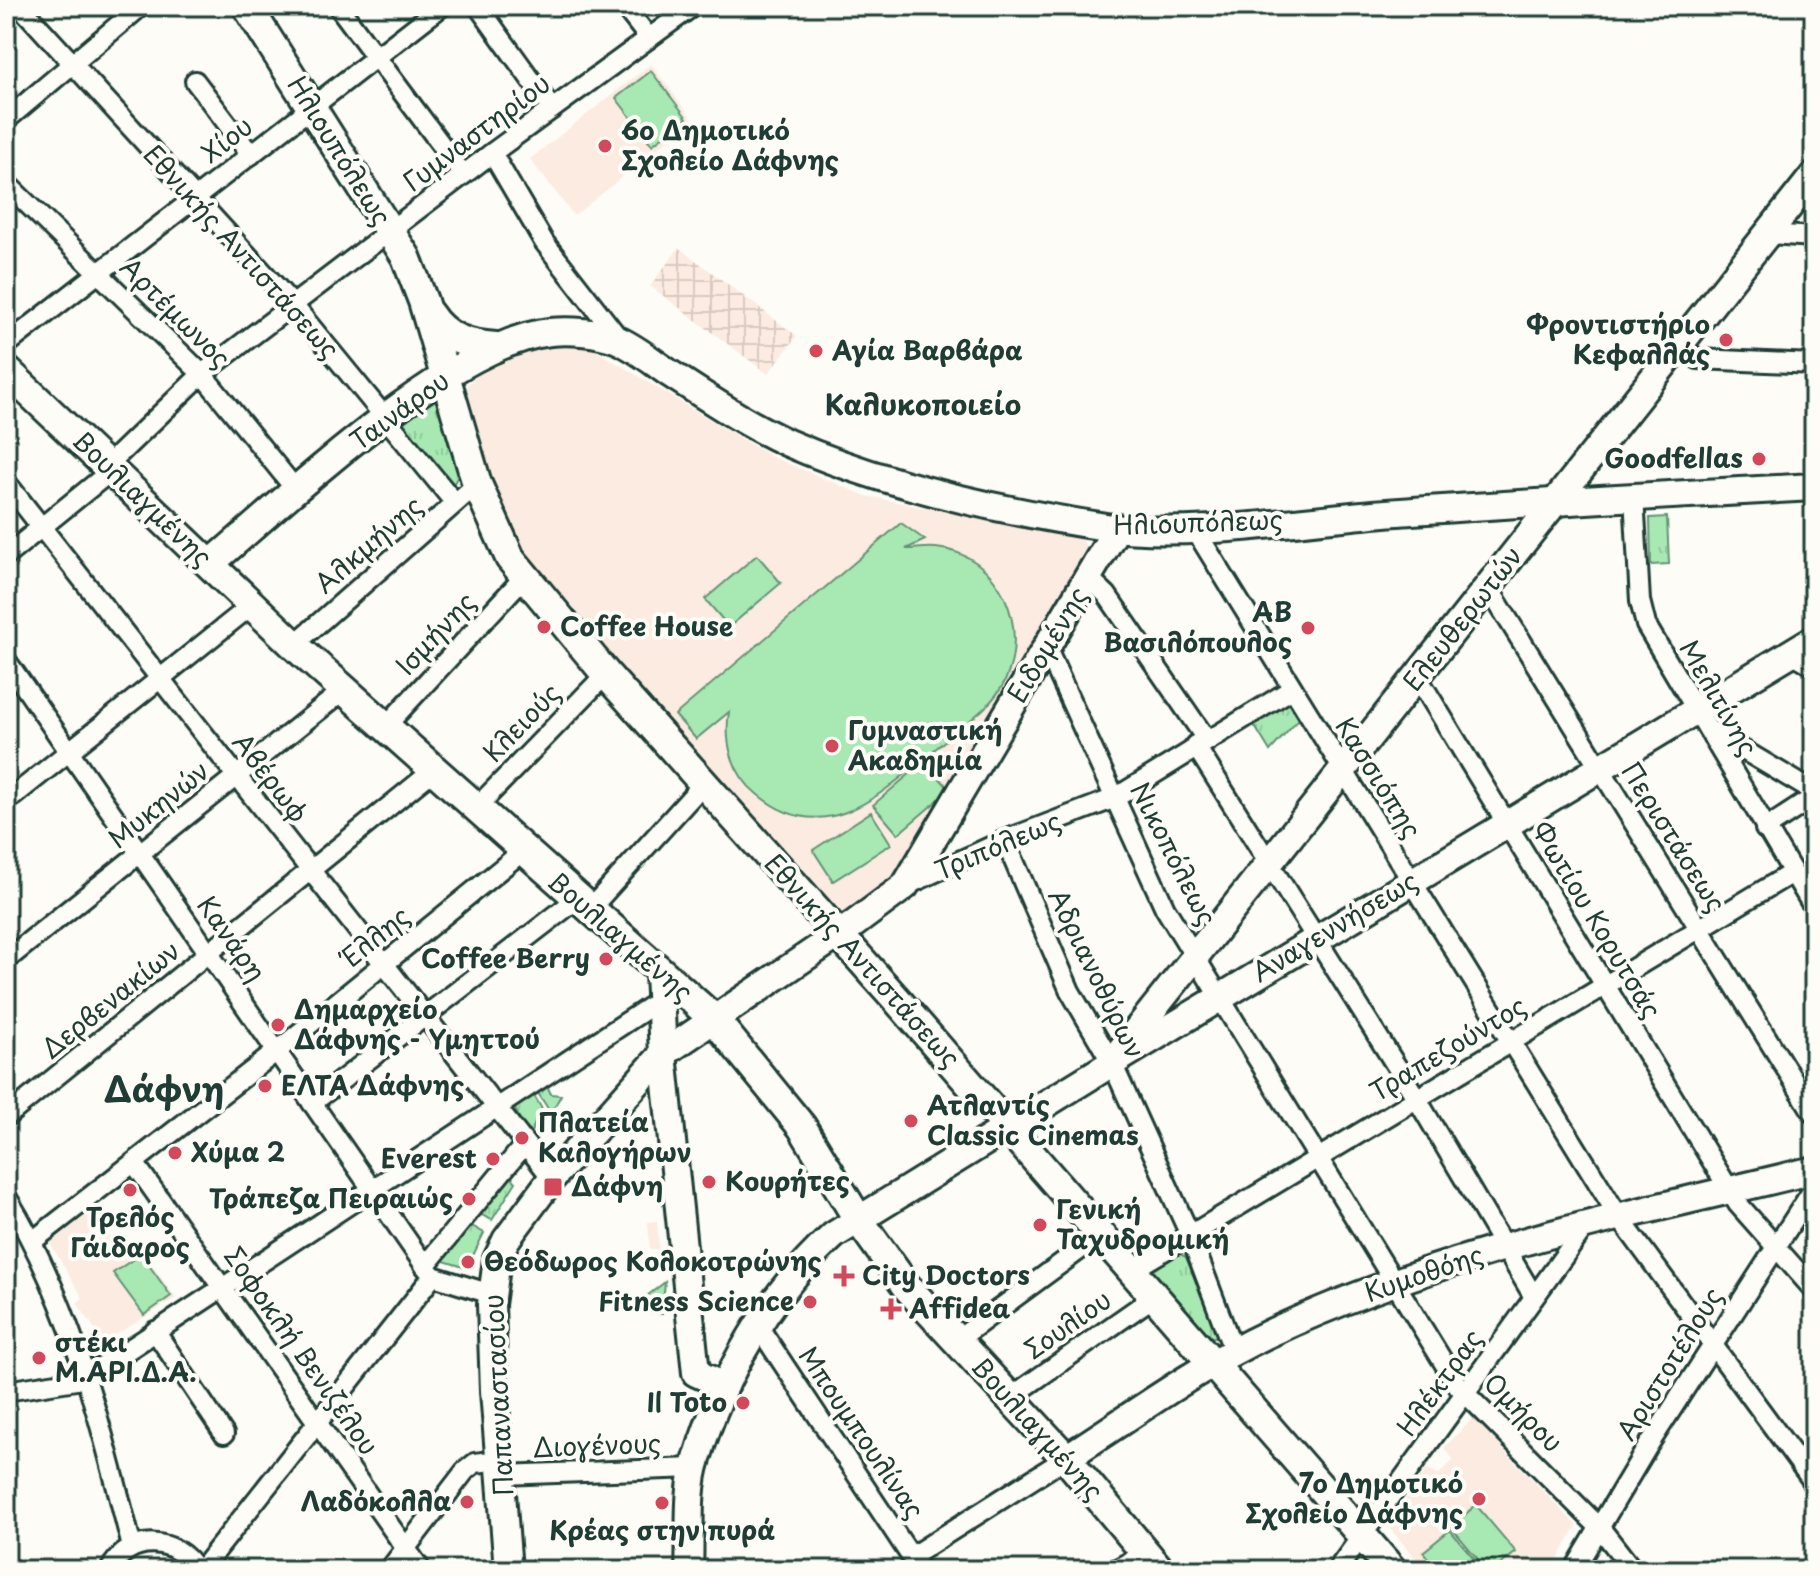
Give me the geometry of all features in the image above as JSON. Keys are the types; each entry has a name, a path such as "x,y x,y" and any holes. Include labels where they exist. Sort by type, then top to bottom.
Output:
{"main road":[{"name":"Ηλιουπόλεως","path":"247,6 406,257 423,301"},
{"name":"Ελευθερωτών","path":"1112,1063 1814,175"},
{"path":"423,301 445,333 461,342 496,347"},
{"name":"Εθνικής Αντιστάσεως","path":"423,301 477,484 500,540 524,577 1155,1296 1224,1358 1392,1570"},
{"name":"Ταινάρου","path":"210,564 386,418 445,377 496,347 528,336 561,331 621,341"},
{"name":"Ηλιουπόλεως","path":"621,341 729,412 785,441 851,468 923,490 1117,528 1194,528 1556,501 1814,487"},
{"name":"Βουλιαγμένης","path":"6,370 294,645 583,904 659,986 714,1019 810,1139 858,1219 906,1286 1066,1458 1153,1562"},
{"name":"Ειδομένης","path":"905,886 1117,528"},
{"name":"Αναγεννήσεως","path":"689,1570 695,1468 725,1386 758,1326 814,1253 858,1219 1507,823 1599,768 1700,719 1790,652 1814,639"},
{"name":"Τριπόλεως","path":"714,1019 839,935 905,886"},
{"path":"659,986 663,1054 696,1373 725,1386"},
{"name":"Παπαναστασίου","path":"508,1570 491,1294 504,1243 552,1178 663,1054 714,1019"},
{"name":"Κυμοθόης","path":"1066,1458 1224,1358 1393,1281 1504,1247 1814,1170"}],"street":[{"name":"Εθνικής Αντιστάσεως","path":"20,6 193,200 293,305 455,503"},
{"path":"6,120 141,6"},
{"path":"338,6 463,174"},
{"name":"Χίου","path":"6,345 442,6"},
{"path":"478,6 552,109"},
{"path":"624,6 649,38"},
{"name":"Γυμναστηρίου","path":"6,556 101,479 108,468 202,374 463,174 693,6"},
{"path":"195,81 251,155"},
{"path":"492,153 544,242 621,341"},
{"name":"Αρτέμωνος","path":"6,183 202,374 296,490"},
{"path":"1768,234 1814,237"},
{"path":"1679,346 1698,359 1814,364"},
{"name":"Αβέρωφ","path":"6,482 493,1107 552,1178"},
{"name":"Αλκμήνης","path":"294,645 477,484"},
{"name":"Μελιτίνης","path":"1634,496 1640,601 1646,625 1814,908"},
{"name":"Κασσιόπης","path":"1194,528 1619,1217 1814,1483"},
{"name":"Ισμήνης","path":"385,727 524,577"},
{"path":"1088,577 1107,595 1200,742 1269,864 1417,1099 1534,1297"},
{"name":"Περιστάσεως","path":"1488,587 1814,1114"},
{"path":"6,802 252,605"},
{"name":"Νικοπόλεως","path":"1046,647 1158,895 1393,1281"},
{"path":"1790,652 1814,666"},
{"name":"Κανάρη","path":"6,660 429,1271"},
{"name":"Κλειούς","path":"476,808 606,674"},
{"name":"Φωτίου Κορυτσάς","path":"1417,676 1729,1191 1814,1290"},
{"name":"Τριπόλεως","path":"905,886 1005,840 1115,798 1200,742 1292,689"},
{"name":"Μυκηνών","path":"6,960 344,690"},
{"path":"1700,719 1814,794 1765,829"},
{"name":"Δερβενακίων","path":"6,1117 210,955 434,770"},
{"path":"312,1103 423,1017 583,904 704,783"},
{"name":"Αδριανοθύρων","path":"1005,840 1070,991 1112,1063 1190,1235 1224,1358"},
{"name":"Έλλης","path":"34,1240 135,1164 523,851"},
{"name":"Τραπεζούντος","path":"1132,1270 1792,873"},
{"path":"6,1391 87,1376 493,1107 659,986"},
{"path":"110,1570 132,1547 163,1543 178,1549 199,1570 319,1422 524,1145"},
{"name":"Σοφοκλή Βενιζέλου","path":"135,1164 421,1570"},
{"name":"Αριστοτέλους","path":"1574,1570 1814,1188"},
{"path":"6,1196 34,1240 87,1376 132,1547"},
{"name":"Ηλέκτρας","path":"1337,1570 1585,1227"},
{"path":"957,1340 1101,1234"},
{"path":"429,1271 491,1294"},
{"name":"Ομήρου","path":"1393,1281 1458,1386 1601,1529 1633,1570"},
{"name":"Σουλίου","path":"1011,1397 1155,1296"},
{"name":"Μπουμπουλίνας","path":"758,1326 912,1565"},
{"path":"155,1331 224,1434"},
{"path":"912,1565 1066,1458"},
{"name":"Διογένους","path":"389,1570 465,1471 475,1463 500,1467 695,1468"},
{"path":"1115,1570 1153,1562"}],"shaded area":[{"name":"6ο Δημοτικό Σχολείο Δάφνης","path":"651,64 693,120 574,216 530,159"},
{"path":"679,248 797,336 768,374 650,286"},
{"name":"Γυμναστική Ακαδημία","path":"561,341 595,350 770,456 866,496 1081,538 1090,553 886,889 862,904 838,913 525,559 475,441 465,387 482,371 515,355"},
{"path":"92,1211 126,1260 141,1250 176,1298 104,1342 77,1303 83,1298 50,1243"},
{"path":"657,1221 659,1249 650,1249 648,1222"},
{"name":"7ο Δημοτικό Σχολείο Δάφνης","path":"1473,1418 1577,1526 1552,1569 1426,1570 1387,1525 1427,1469 1439,1474 1454,1460 1444,1448"}],"green space":[{"path":"651,71 687,118 652,145 616,98"},
{"path":"436,395 460,472 452,487 399,421"},
{"path":"1667,517 1669,564 1651,565 1650,518"},
{"path":"901,523 925,540 906,549 936,548 959,553 993,578 1004,596 1014,638 1012,660 1005,681 976,716 876,796 831,816 807,818 783,811 757,794 741,777 729,746 729,712 696,739 675,715"},
{"path":"757,555 781,583 729,627 705,599"},
{"path":"1287,697 1299,719 1270,751 1251,720"},
{"path":"925,761 950,790 898,834 873,805"},
{"path":"871,812 891,844 833,881 813,850"},
{"path":"542,1076 551,1094 561,1095 551,1113 532,1084"},
{"path":"529,1087 542,1109 531,1132 523,1126 514,1107"},
{"path":"508,1174 516,1182 492,1220 477,1213"},
{"path":"465,1222 484,1233 467,1268 434,1258"},
{"path":"1178,1253 1186,1257 1217,1333 1215,1337 1205,1338 1150,1272"},
{"path":"141,1254 171,1296 144,1315 113,1273"},
{"path":"665,1282 662,1314 630,1309"},
{"path":"1476,1505 1516,1552 1494,1570 1487,1570 1451,1527"},
{"path":"1450,1530 1484,1570 1438,1570 1423,1552"}],"place":[{"name":"6ο Δημοτικό Σχολείο Δάφνης","path":"605,146"},
{"name":"Φροντιστήριο Κεφαλλάς","path":"1726,340"},
{"name":"Αγία Βαρβάρα","path":"816,351"},
{"name":"Goodfellas","path":"1759,459"},
{"name":"Coffee House","path":"544,627"},
{"name":"ΑΒ Βασιλόπουλος","path":"1308,628"},
{"name":"Γυμναστική Ακαδημία","path":"832,746"},
{"name":"Coffee Berry","path":"606,959"},
{"name":"Δημαρχείο Δάφνης - Υμηττού","path":"278,1025"},
{"name":"ΕΛΤΑ Δάφνης","path":"265,1086"},
{"name":"Ατλαντίς Classic Cinemas","path":"911,1121"},
{"name":"Πλατεία Καλογήρων","path":"522,1138"},
{"name":"Χύμα 2","path":"175,1153"},
{"name":"Everest","path":"493,1159"},
{"name":"Κουρήτες","path":"709,1182"},
{"name":"Δάφνη","path":"553,1187"},
{"name":"Τρελός Γάιδαρος","path":"130,1190"},
{"name":"Τράπεζα Πειραιώς","path":"469,1199"},
{"name":"Γενική Ταχυδρομική","path":"1040,1225"},
{"name":"Θεόδωρος Κολοκοτρώνης","path":"468,1262"},
{"name":"City Doctors","path":"844,1276"},
{"name":"Fitness Science","path":"810,1302"},
{"name":"Affidea","path":"891,1309"},
{"name":"στέκι Μ.ΑΡΙ.Δ.Α.","path":"39,1358"},
{"name":"Il Toto","path":"743,1403"},
{"name":"7ο Δημοτικό Σχολείο Δάφνης","path":"1479,1499"},
{"name":"Λαδόκολλα","path":"467,1502"},
{"name":"Κρέας στην πυρά","path":"662,1503"}],"district":[{"name":"Καλυκοποιείο","path":"923,405"},
{"name":"Δάφνη","path":"164,1090"}]}
